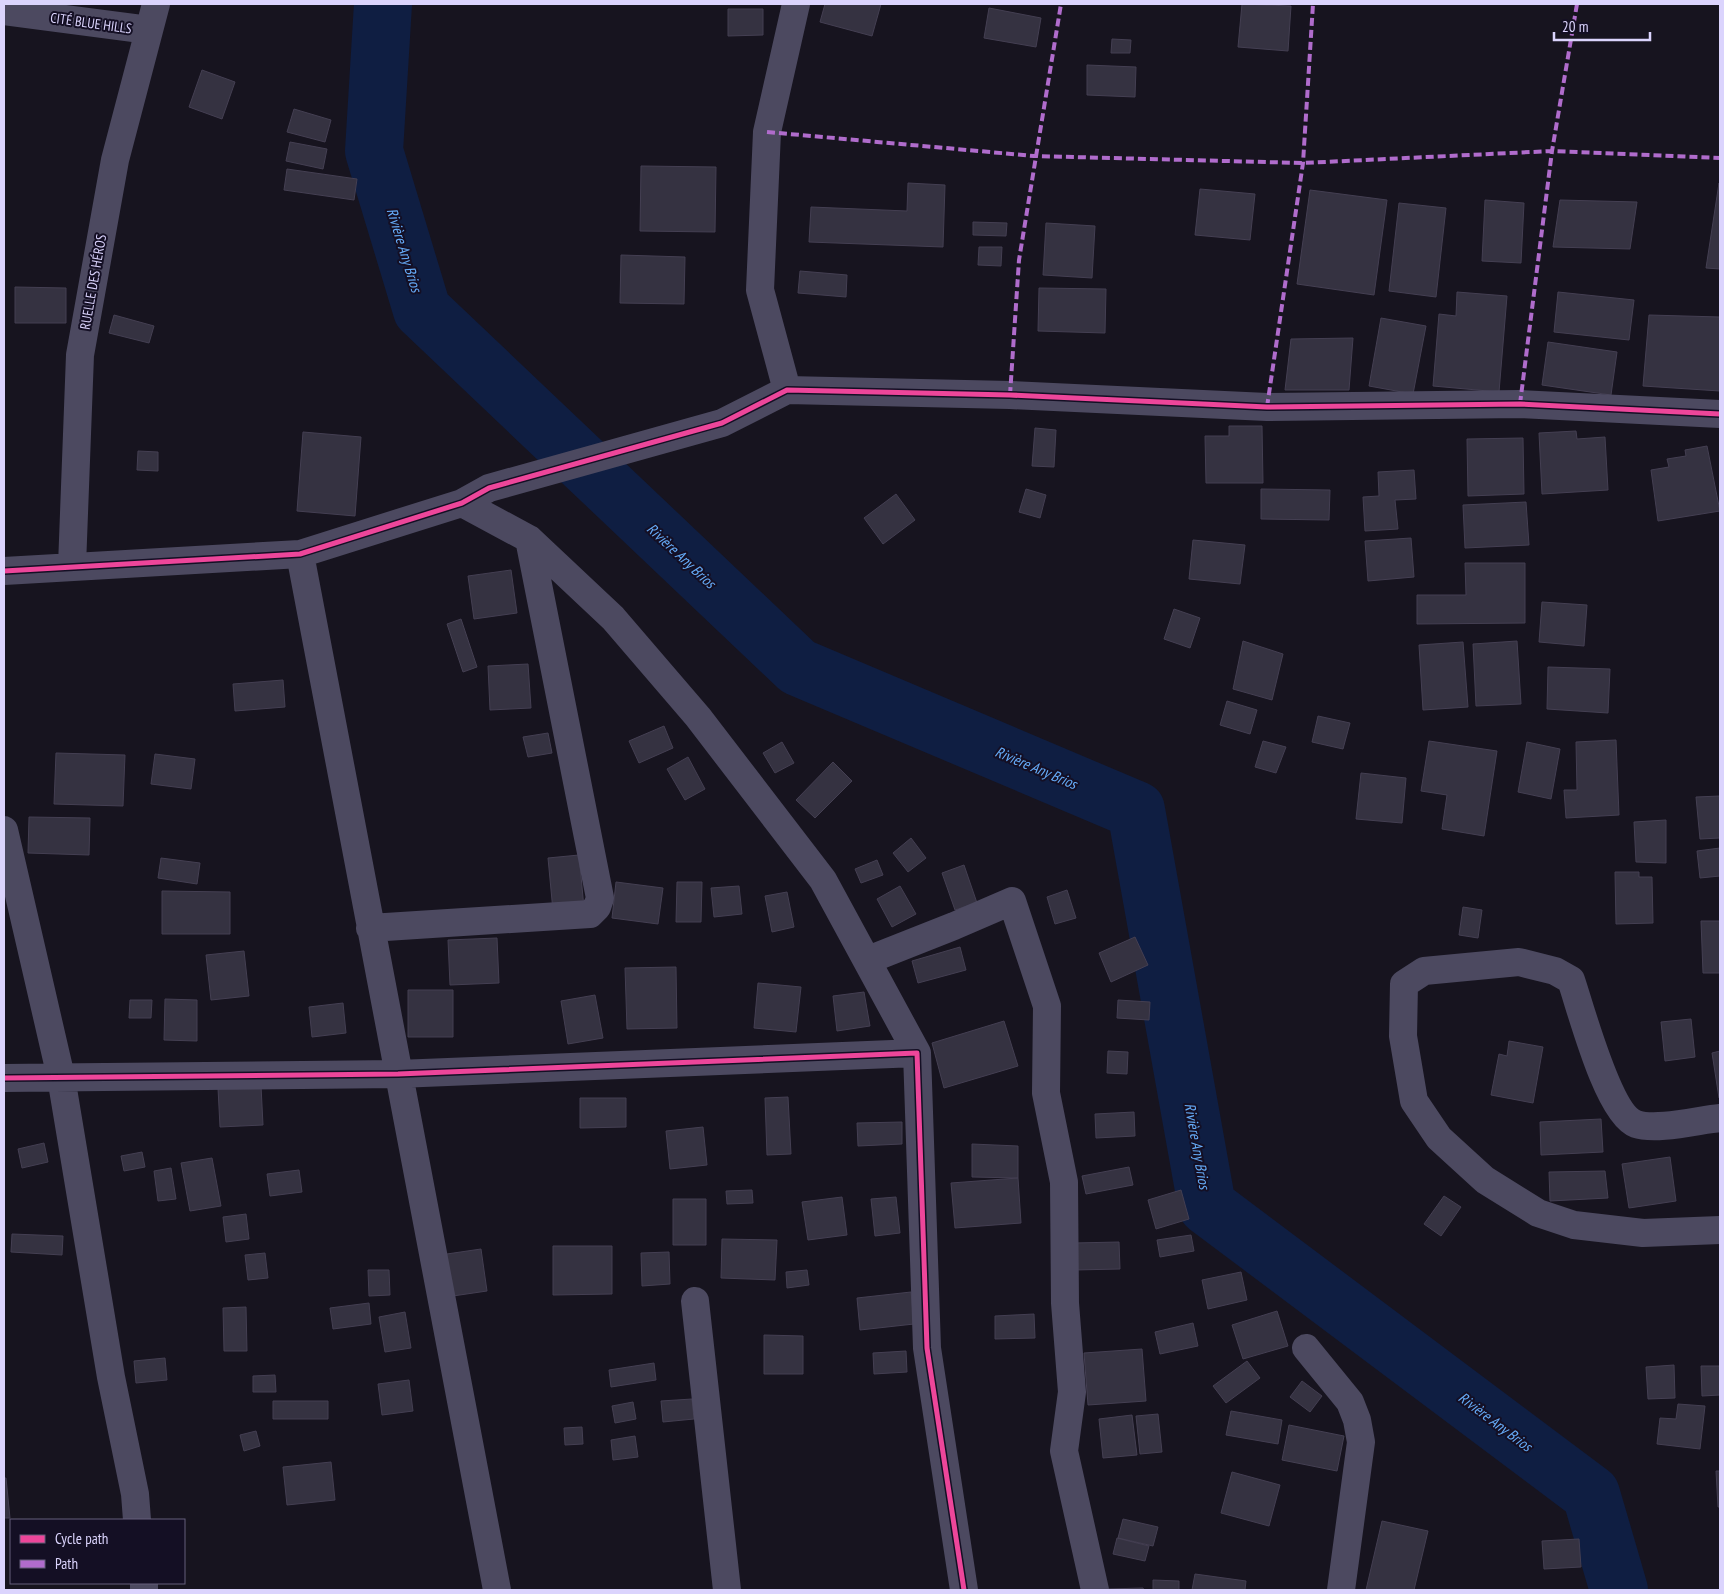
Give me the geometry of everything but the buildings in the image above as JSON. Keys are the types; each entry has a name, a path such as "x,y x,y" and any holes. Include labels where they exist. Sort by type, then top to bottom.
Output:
{"street":[{"name":"RUELLE DES HÉROS","path":"72,566 80,355 115,160 156,4"},
{"path":"787,390 760,290 767,132 796,4"},
{"name":"CITÉ BLUE HILLS","path":"4,11 149,30"},
{"path":"4,571 300,554 462,503 489,488 722,423 787,390 1050,396 1267,406 1520,404 1720,414"},
{"path":"462,503 529,539 613,618 698,717 823,880 917,1053 928,1348 964,1590"},
{"path":"370,928 590,914 597,907 600,898 529,539"},
{"path":"300,554 497,1590"},
{"path":"4,830 61,1078 111,1377 135,1494 137,1519"},
{"path":"868,960 954,926 1012,900 1046,1006 1046,1093 1064,1182 1064,1303 1072,1392 1064,1451 1095,1590"},
{"path":"1720,1118 1652,1126 1636,1124 1626,1117 1608,1090 1571,980 1555,970 1518,962 1465,966 1424,971 1404,984 1403,1036 1414,1101 1438,1138 1485,1180 1538,1213 1574,1224 1643,1233 1720,1230"},
{"path":"4,1078 398,1074 917,1053"},
{"path":"695,1301 727,1590"},
{"path":"1306,1348 1350,1402 1357,1420 1361,1442 1341,1590"}],"waterway":[{"name":"Rivière Any Brios","path":"383,4 374,151 422,310 798,667 1136,810 1207,1206 1591,1494 1619,1590"}],"marked path":[{"path":"1010,395 1019,260 1061,4"},
{"path":"1267,407 1303,163 1313,4"},
{"path":"1520,404 1552,151 1577,4"},
{"path":"767,132 1034,156 1303,163 1552,151 1720,158"}],"cycle path":[{"path":"4,571 300,554 462,503 489,488 722,423 787,390 1010,395 1267,407 1520,404 1720,414"},
{"path":"4,1078 398,1074 917,1053 927,1348 964,1590"}]}
